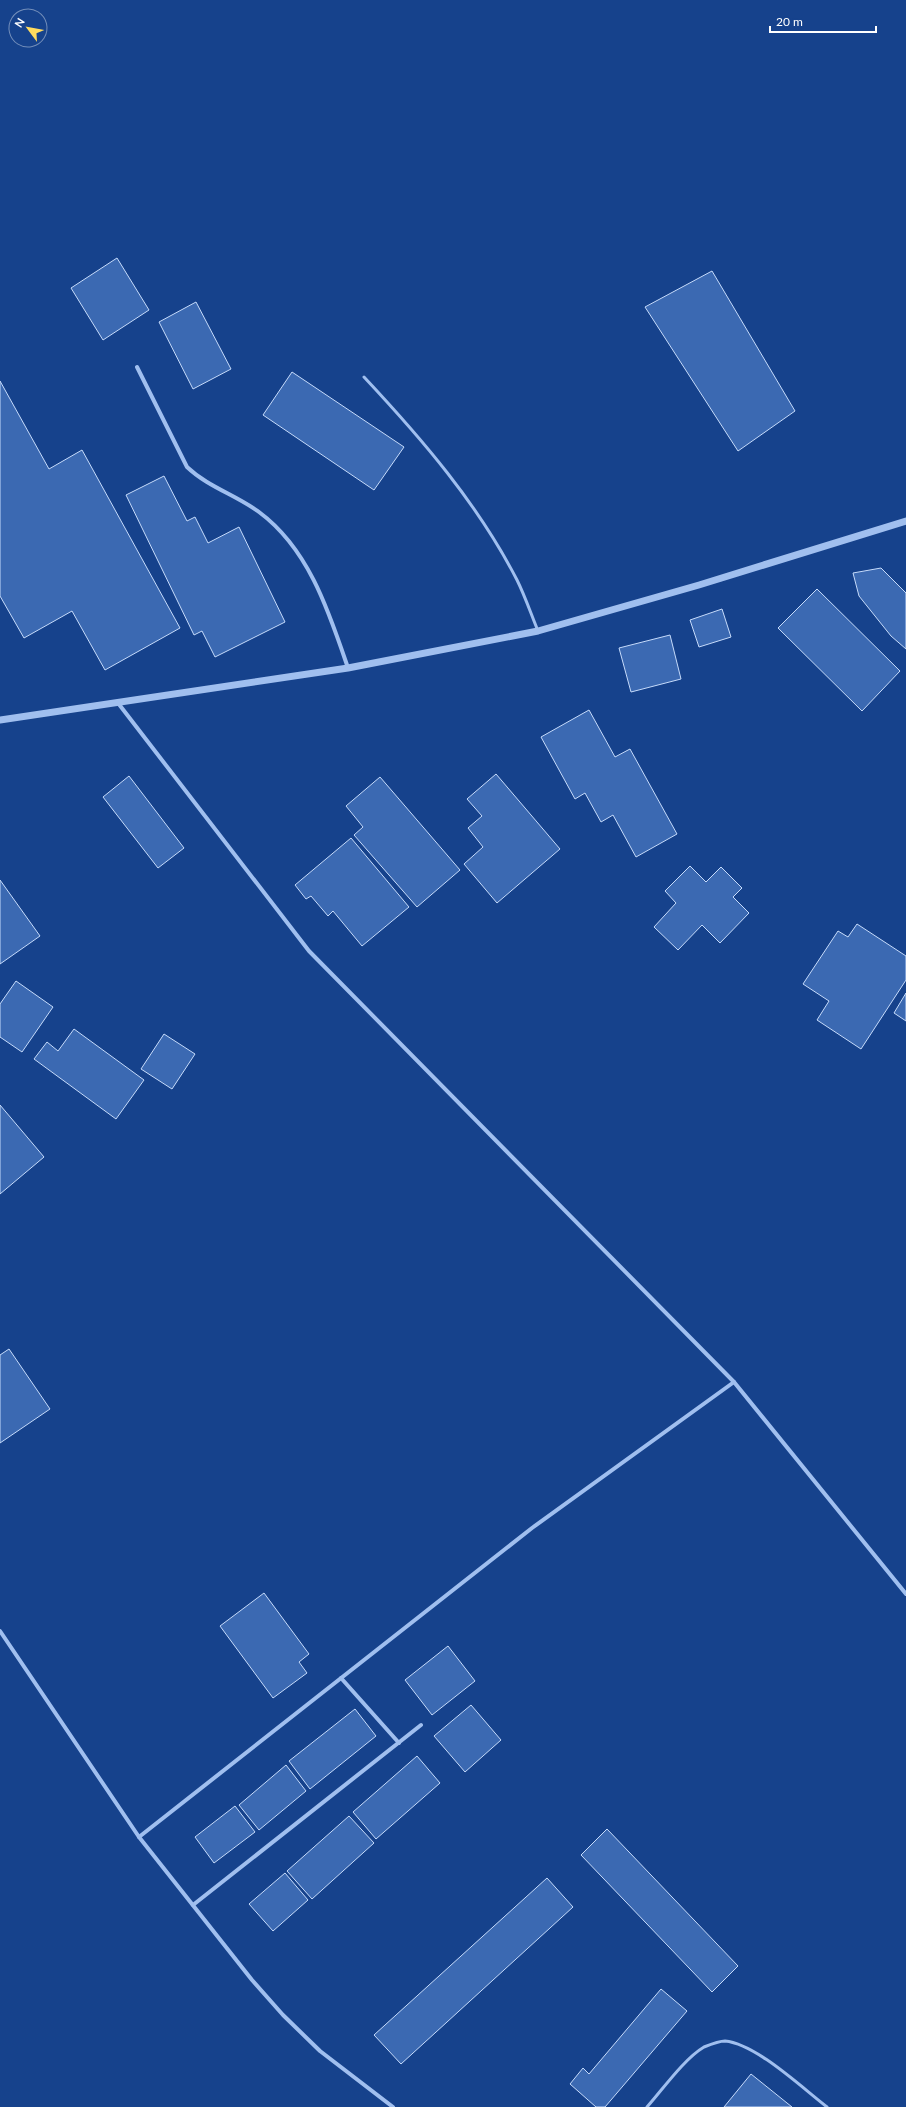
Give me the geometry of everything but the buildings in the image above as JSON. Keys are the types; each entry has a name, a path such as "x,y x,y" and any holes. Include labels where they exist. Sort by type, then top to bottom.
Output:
{"street":[{"path":"138,367 187,467 197,476 260,513 276,528 301,560 315,582 327,606 348,668"},
{"path":"0,720 118,704 348,668 538,631 699,585 906,521"},
{"path":"118,704 310,951 734,1382 906,1594"},
{"path":"139,1837 532,1528 734,1382"},
{"path":"0,1631 139,1837 252,1980 283,2015 320,2051 393,2107"},
{"path":"341,1678 399,1743"},
{"path":"193,1905 421,1725"}],"lane":[{"path":"364,377 434,455 474,510 517,581 538,631"},
{"path":"647,2107 689,2060 704,2047 723,2041 739,2044 755,2052 827,2107"}]}
